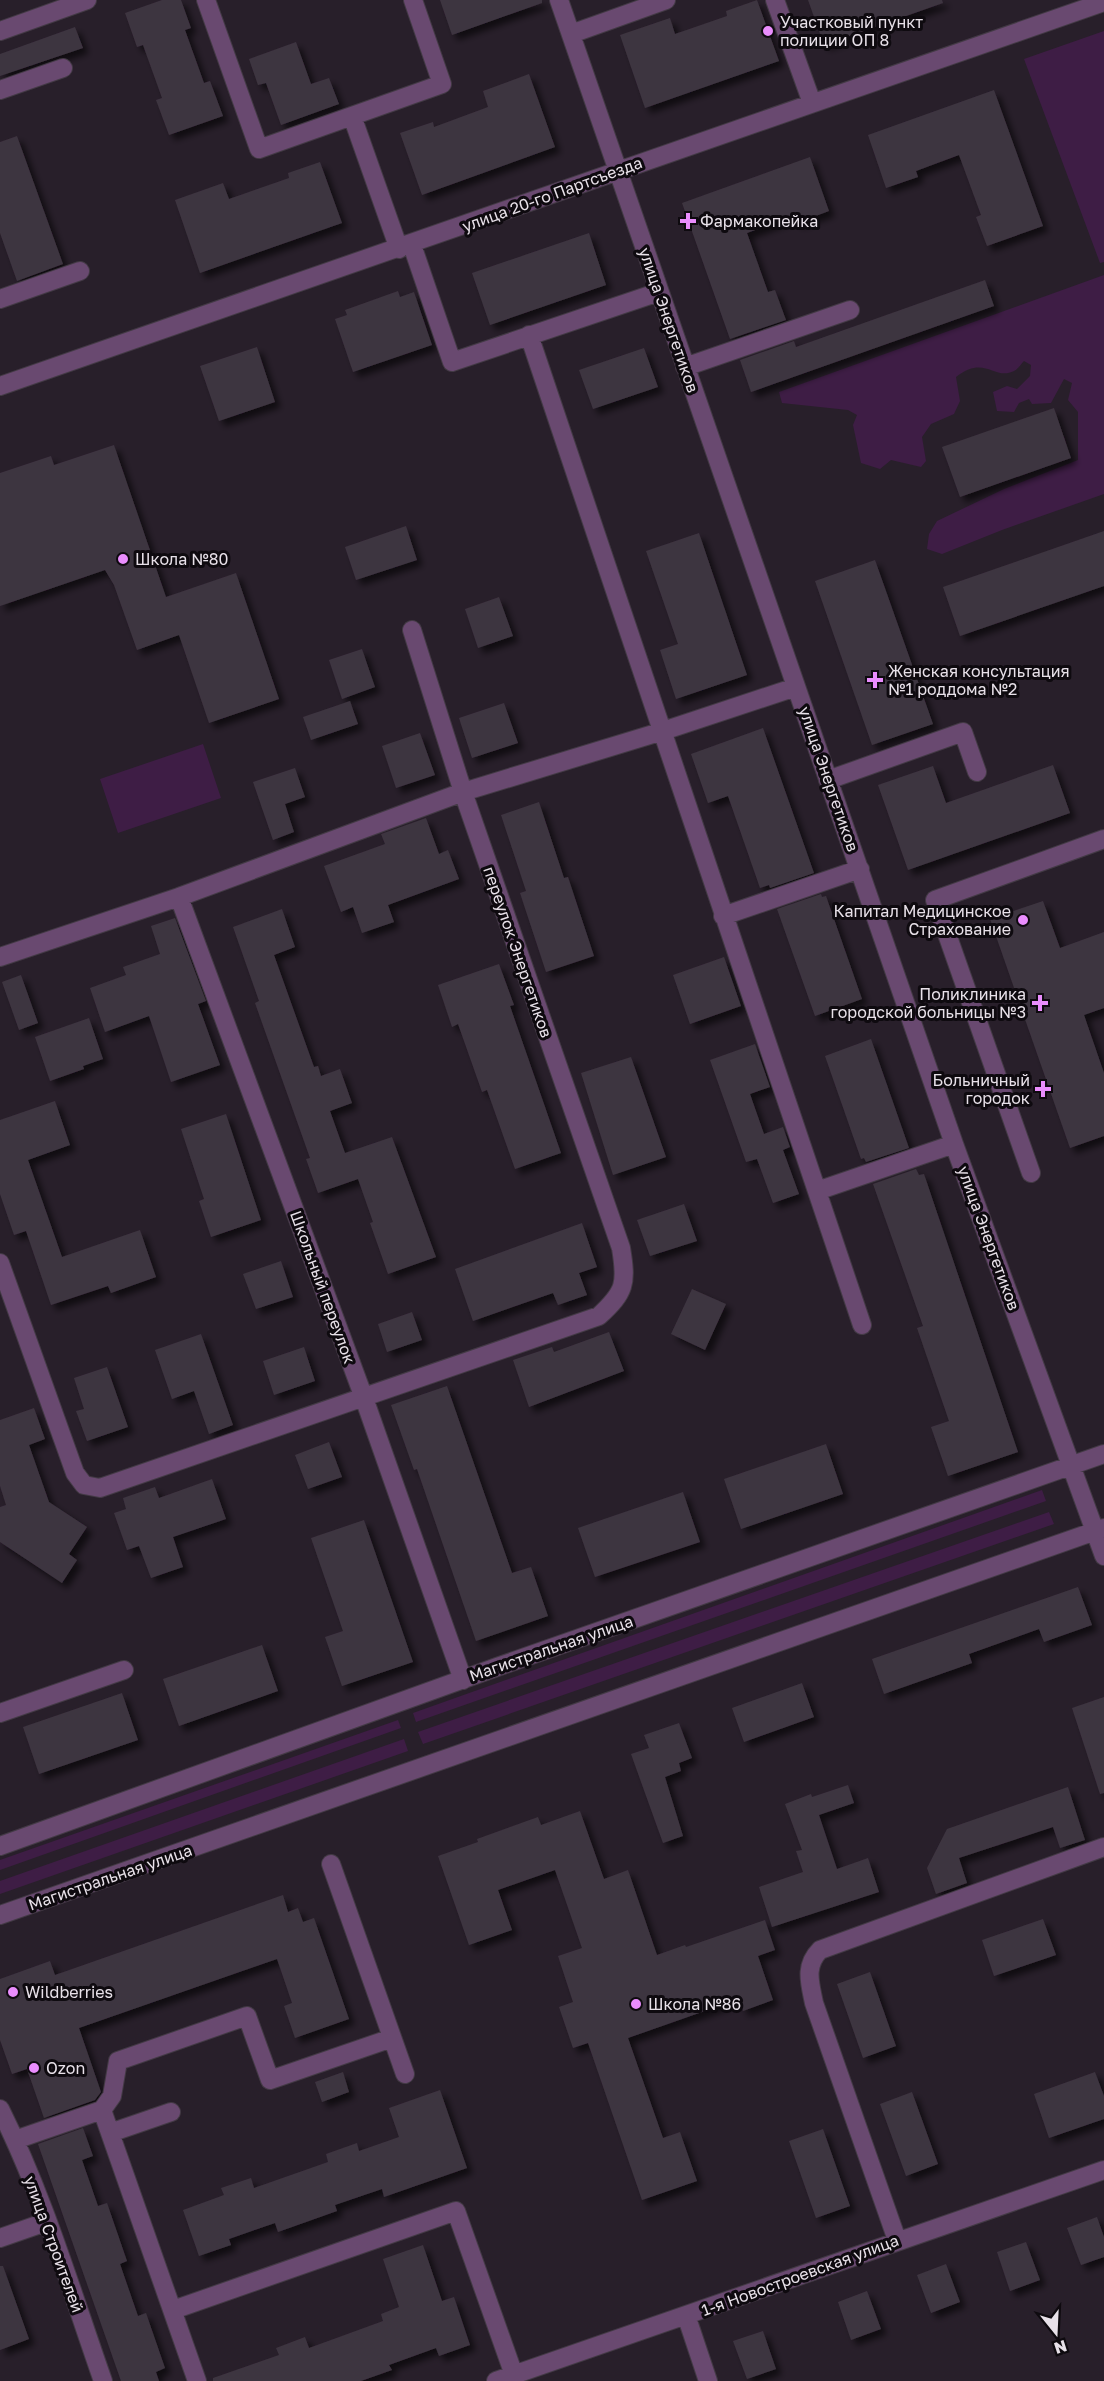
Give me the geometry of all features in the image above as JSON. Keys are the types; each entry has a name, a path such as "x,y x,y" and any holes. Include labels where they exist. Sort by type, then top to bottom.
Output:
{"street":[{"path":"0,31 87,0"},
{"path":"207,0 259,149 442,84 413,0"},
{"name":"улица Энергетиков","path":"559,0 954,1144 1072,1466 1100,1530 1104,1556"},
{"path":"571,34 666,0"},
{"path":"776,0 812,104"},
{"name":"улица 20-го Партсъезда","path":"0,386 406,247 619,170 1104,2"},
{"path":"0,90 63,68"},
{"path":"352,116 452,362 659,292"},
{"path":"0,299 80,271"},
{"path":"685,367 850,310"},
{"path":"529,335 862,1325"},
{"name":"переулок Энергетиков","path":"364,1398 598,1316 618,1298 626,1274 621,1248 463,792 411,630"},
{"path":"0,957 179,897 463,792 663,731 796,687"},
{"path":"828,780 963,732 977,772"},
{"path":"1031,1173 935,900 1104,839"},
{"path":"723,916 860,869"},
{"name":"Школьный переулок","path":"179,897 364,1398 463,1680"},
{"path":"817,1191 954,1144"},
{"path":"0,1263 75,1473 84,1485 100,1488 364,1398"},
{"name":"Магистральная улица","path":"0,1846 1104,1454"},
{"name":"Магистральная улица","path":"0,1915 1100,1530"},
{"path":"0,1713 124,1670"},
{"path":"897,2240 814,2003 808,1976 811,1959 820,1950 1104,1847"},
{"path":"331,1864 405,2074"},
{"path":"15,2140 102,2110 112,2096 118,2061 248,2016 270,2080 392,2038"},
{"name":"улица Строителей","path":"0,2109 15,2140 103,2381"},
{"path":"102,2110 198,2381"},
{"path":"110,2133 171,2112"},
{"name":"1-я Новостроевская улица","path":"496,2381 1104,2170"},
{"path":"172,2310 456,2211 513,2375"},
{"path":"0,2238 46,2222"},
{"path":"686,2315 708,2381"}],"shaded area":[{"path":"1104,31 1104,262 1100,263 1024,59"},
{"path":"1104,275 1104,494 942,554 927,549 929,534 937,521 1004,489 1078,460 1078,412 1068,400 1072,383 1064,379 1051,403 1032,404 1029,399 1019,403 1014,412 997,411 993,392 1007,386 1017,389 1030,376 1031,365 1024,361 1015,370 1007,373 974,368 956,377 960,401 954,414 931,424 922,437 926,461 921,467 891,460 880,469 861,463 853,425 857,415 848,410 782,403 779,392"},
{"path":"203,744 221,798 118,833 100,779"},
{"path":"1042,1490 1046,1501 416,1722 413,1713"},
{"path":"1049,1512 1054,1524 423,1744 418,1732"},
{"path":"398,1720 401,1728 0,1870 0,1860"},
{"path":"404,1739 408,1751 0,1894 0,1881"}],"building":[{"path":"162,0 181,0 191,28 185,30 204,83 210,81 223,116 169,135 156,100 162,98 143,45 137,47 125,13"},
{"path":"440,0 542,0 542,3 452,35"},
{"path":"757,0 779,61 645,108 620,35 670,18 675,34 727,16 726,11"},
{"path":"808,0 942,0 943,3 824,45"},
{"path":"75,27 83,48 0,76 0,54"},
{"path":"296,42 311,84 329,78 339,104 281,125 266,83 258,85 249,59"},
{"path":"529,74 555,147 422,195 400,133 433,122 434,127 488,107 483,91"},
{"path":"994,90 1043,226 987,246 976,217 981,215 959,155 916,171 918,177 886,188 868,135"},
{"path":"17,136 63,264 17,281 0,233 0,142"},
{"path":"810,157 829,211 797,223 794,216 747,233 768,292 775,290 786,320 730,339 682,203"},
{"path":"320,162 342,223 200,273 175,200 223,183 229,199 289,178 288,173"},
{"path":"589,233 606,285 490,325 472,273"},
{"path":"985,280 994,306 751,392 740,360 794,341 796,347"},
{"path":"398,291 400,297 414,292 432,345 353,372 335,319 347,315 345,310"},
{"path":"257,347 275,402 219,421 200,366"},
{"path":"644,348 658,387 593,409 579,370"},
{"path":"1054,408 1071,458 960,497 942,447"},
{"path":"114,445 166,597 236,573 279,699 209,723 179,635 137,650 114,585 105,570 0,606 0,473 51,456 54,465"},
{"path":"406,526 417,560 356,580 345,547"},
{"path":"1104,531 1104,586 960,636 943,587"},
{"path":"699,533 747,675 676,699 660,650 678,644 646,551"},
{"path":"875,560 933,724 872,745 815,581"},
{"path":"499,597 513,636 478,648 465,609"},
{"path":"362,649 375,687 342,699 329,660"},
{"path":"350,701 358,724 311,740 303,717"},
{"path":"504,703 518,743 472,758 459,718"},
{"path":"763,728 814,873 770,888 769,885 760,888 728,796 708,803 691,754"},
{"path":"420,733 435,775 396,788 382,746"},
{"path":"1053,765 1070,813 908,870 878,785 933,766 946,803"},
{"path":"295,768 305,797 285,804 294,832 273,840 253,782"},
{"path":"539,802 564,878 568,877 594,956 546,972 520,893 526,891 501,815"},
{"path":"426,818 439,854 448,850 459,879 388,905 394,922 362,933 353,907 341,912 324,866 385,844 381,834"},
{"path":"821,894 822,897 826,896 862,999 815,1016 777,909"},
{"path":"1043,901 1060,948 1104,932 1104,1008 1084,1015 1104,1073 1104,1136 1070,1148 990,919"},
{"path":"282,909 295,947 274,955 314,1067 318,1066 321,1076 340,1069 352,1103 330,1111 345,1153 392,1137 436,1257 388,1274 370,1223 373,1222 358,1179 318,1193 306,1159 310,1158 255,1003 259,1001 233,927"},
{"path":"175,918 206,1001 198,1004 220,1065 171,1082 149,1016 105,1032 90,988 126,975 123,967 160,954 151,926"},
{"path":"724,957 741,1006 690,1024 673,975"},
{"path":"499,964 514,1005 510,1006 561,1153 515,1169 487,1090 482,1092 458,1024 452,1027 438,985"},
{"path":"21,975 38,1023 19,1030 2,982"},
{"path":"89,1018 103,1059 83,1066 84,1069 50,1081 35,1037"},
{"path":"871,1039 909,1148 866,1162 864,1158 861,1159 825,1056"},
{"path":"755,1044 770,1087 750,1094 764,1134 783,1127 790,1147 783,1150 799,1194 773,1203 757,1159 746,1162 710,1060"},
{"path":"631,1057 666,1157 613,1175 581,1073"},
{"path":"55,1101 70,1145 28,1160 62,1257 140,1230 156,1277 111,1293 108,1286 51,1305 26,1231 14,1235 0,1194 0,1120"},
{"path":"226,1114 261,1220 211,1237 199,1201 204,1199 181,1129"},
{"path":"916,1169 919,1175 924,1174 1018,1452 948,1476 931,1427 949,1421 917,1328 923,1326 873,1184"},
{"path":"684,1204 697,1241 650,1256 637,1220"},
{"path":"582,1223 597,1267 579,1273 587,1295 558,1305 553,1293 473,1321 455,1269"},
{"path":"281,1261 293,1297 256,1309 243,1274"},
{"path":"692,1289 726,1304 705,1350 671,1334"},
{"path":"412,1312 422,1340 387,1352 378,1324"},
{"path":"609,1332 624,1371 529,1407 513,1360 552,1347 554,1352"},
{"path":"201,1334 233,1425 209,1434 194,1391 172,1399 155,1350"},
{"path":"304,1347 315,1381 274,1395 263,1361"},
{"path":"107,1367 128,1427 87,1441 76,1411 84,1409 74,1378"},
{"path":"447,1386 512,1573 531,1567 548,1616 476,1641 417,1469 414,1470 391,1405"},
{"path":"34,1408 45,1439 29,1445 49,1502 87,1527 69,1554 77,1560 62,1583 0,1542 0,1507 6,1505 0,1486 0,1420"},
{"path":"329,1442 342,1477 308,1489 295,1455"},
{"path":"826,1444 843,1494 741,1529 724,1479"},
{"path":"212,1479 226,1519 173,1537 183,1567 151,1578 139,1546 127,1550 114,1513 126,1509 123,1498 155,1487 159,1498"},
{"path":"683,1492 700,1542 595,1577 578,1528"},
{"path":"364,1520 413,1662 342,1686 325,1637 343,1631 311,1538"},
{"path":"1078,1587 1092,1625 1044,1642 1039,1629 969,1654 972,1663 884,1694 872,1659"},
{"path":"262,1645 278,1691 179,1726 163,1679"},
{"path":"802,1683 814,1717 744,1742 732,1708"},
{"path":"122,1693 138,1740 39,1774 23,1727"},
{"path":"1104,1697 1104,1793 1100,1794 1072,1708"},
{"path":"679,1723 692,1758 679,1763 681,1771 665,1777 683,1836 663,1843 631,1754 649,1748 644,1735"},
{"path":"848,1785 854,1803 819,1815 837,1869 868,1858 879,1892 772,1927 759,1887 803,1872 796,1851 802,1850 785,1804 811,1794 812,1797"},
{"path":"1068,1787 1085,1840 1060,1848 1053,1827 959,1858 967,1883 936,1894 927,1868 947,1829"},
{"name":"Школа №86","path":"580,1811 604,1879 628,1870 657,1955 765,1920 775,1950 758,1956 773,2000 743,2011 739,1999 628,2038 663,2138 680,2132 697,2181 642,2200 588,2043 573,2048 559,2007 573,2002 558,1956 582,1948 555,1870 498,1890 512,1930 469,1945 438,1856 538,1817 541,1825"},
{"path":"283,1895 288,1912 298,1908 303,1922 314,1918 349,2019 295,2038 284,2006 292,2003 277,1959 79,2028 101,2092 95,2100 44,2118 27,2069 12,2074 0,2040 0,1979 50,1961 55,1975"},
{"path":"1043,1919 1056,1955 994,1976 982,1940"},
{"path":"870,1972 896,2046 863,2058 837,1984"},
{"path":"343,2072 349,2092 322,2102 315,2082"},
{"path":"1095,2072 1104,2096 1104,2119 1049,2138 1034,2094"},
{"path":"440,2090 467,2168 384,2197 382,2189 335,2205 337,2211 278,2232 275,2223 229,2239 231,2245 199,2256 183,2210 224,2195 221,2188 251,2178 254,2188 328,2162 326,2154 357,2143 359,2151 399,2137 389,2108"},
{"path":"912,2092 938,2164 906,2176 880,2104"},
{"path":"83,2128 93,2156 82,2160 98,2206 107,2203 127,2261 120,2264 138,2316 146,2313 165,2368 156,2372 159,2381 121,2381 38,2144"},
{"path":"823,2129 850,2206 816,2218 789,2141"},
{"path":"1097,2217 1104,2237 1104,2257 1081,2265 1067,2228"},
{"path":"1026,2242 1040,2280 1010,2291 997,2252"},
{"path":"423,2245 442,2301 454,2297 470,2345 439,2356 436,2348 389,2365 392,2370 361,2381 213,2381 213,2378 279,2355 276,2348 305,2337 309,2348 383,2321 381,2314 399,2307 383,2259"},
{"path":"946,2264 960,2302 931,2313 917,2275"},
{"path":"0,2266 3,2266 29,2339 0,2350"},
{"path":"867,2291 881,2329 851,2340 838,2302"},
{"path":"763,2331 776,2369 747,2379 733,2341"}],"place":[{"name":"Участковый пункт полиции ОП 8","path":"768,31"},
{"name":"Фармакопейка","path":"688,221"},
{"name":"Школа №80","path":"123,559"},
{"name":"Женская консультация №1 роддома №2","path":"875,680"},
{"name":"Капитал Медицинское Страхование","path":"1023,920"},
{"name":"Поликлиника городской больницы №3","path":"1040,1003"},
{"name":"Больничный городок","path":"1043,1089"},
{"name":"Wildberries","path":"13,1992"},
{"name":"Школа №86","path":"636,2004"},
{"name":"Ozon","path":"34,2068"}]}
